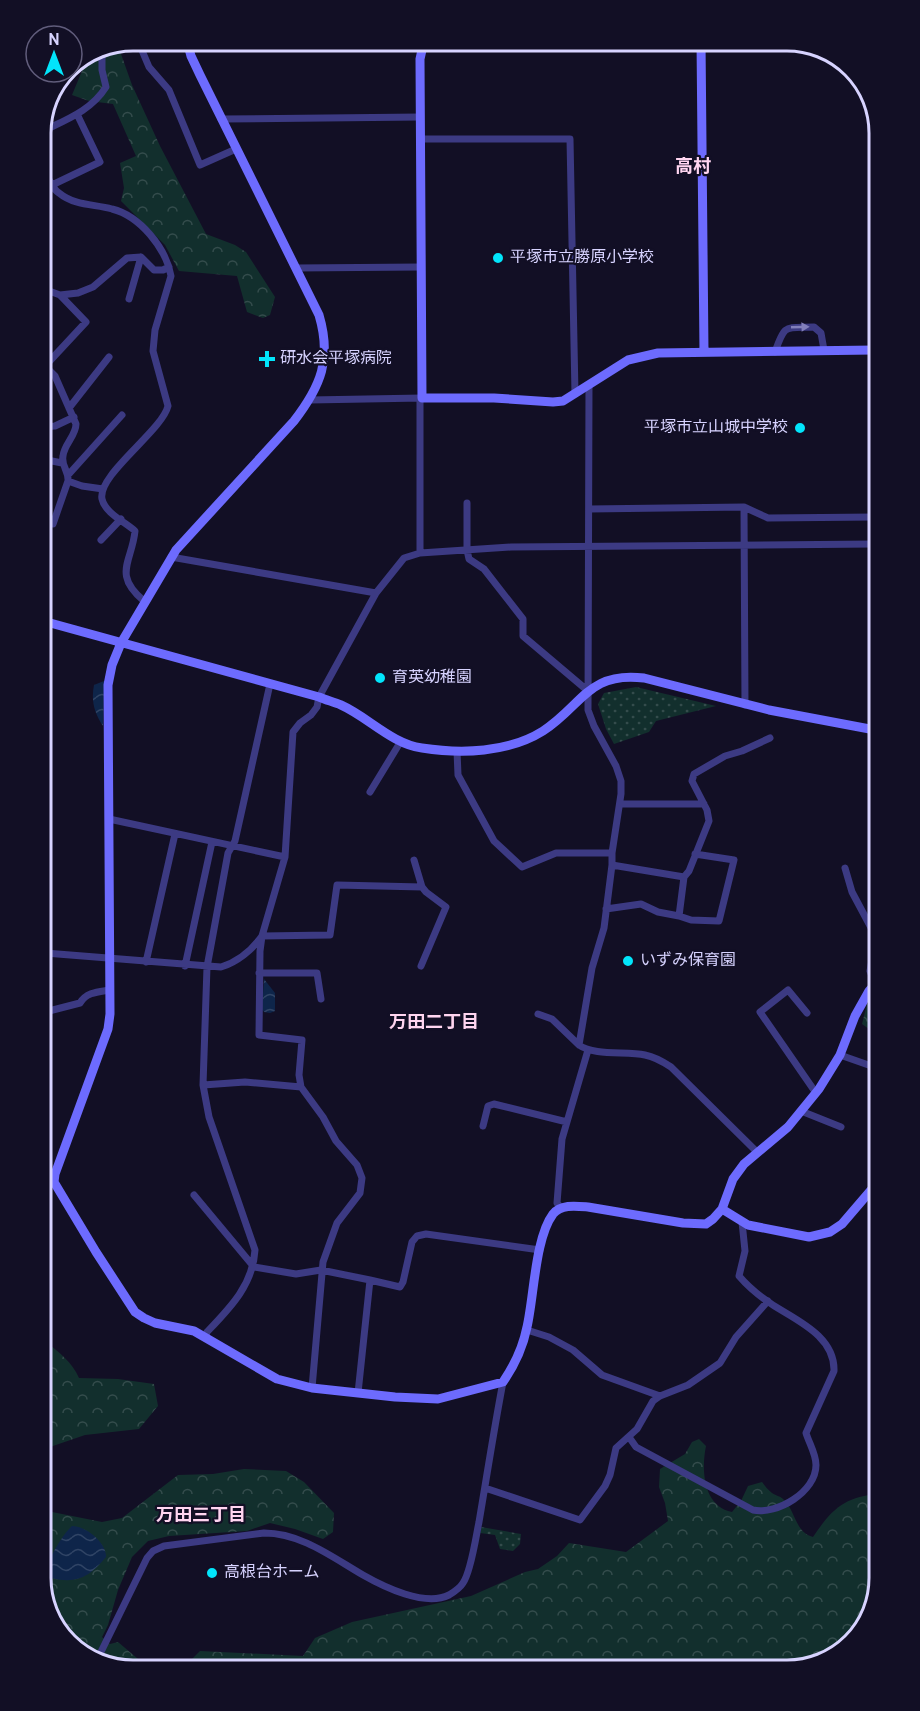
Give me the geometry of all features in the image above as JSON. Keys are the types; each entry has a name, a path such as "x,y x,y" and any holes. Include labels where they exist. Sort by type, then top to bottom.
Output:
{"street":[{"path":"142,51 149,67 169,90 200,165 236,149"},
{"path":"51,1179 55,1174 108,1029 110,958 108,685 112,665 121,643 171,557 294,421 310,400 322,375 326,352 325,335 319,315 221,119 190,51"},
{"path":"420,553 422,51"},
{"path":"701,51 704,352"},
{"path":"51,127 77,114 101,94 106,87 102,57"},
{"path":"77,114 100,162 52,185 59,193 81,204 112,209 125,214 159,246 171,276 155,330 153,351 168,406 166,415 139,443 103,489 102,498 108,510 135,531 134,545 127,559 127,579 137,595 144,601"},
{"path":"221,119 420,117"},
{"path":"420,139 570,139 575,394"},
{"path":"60,296 78,293 93,287 127,258 141,257 154,270 169,267"},
{"path":"129,299 141,257"},
{"path":"296,268 420,267"},
{"path":"51,292 60,296 86,322 51,357"},
{"path":"775,352 782,332 788,328 814,327 821,333 824,351"},
{"path":"310,400 494,398 553,402 575,394 628,360 642,355 869,350"},
{"path":"69,408 109,357"},
{"path":"51,371 74,417 76,430 64,447 62,463 68,478 82,486 103,489"},
{"path":"579,1045 592,968 604,928 621,781 588,710 589,385"},
{"path":"53,524 68,478 122,414"},
{"path":"51,426 74,417"},
{"path":"51,461 62,463"},
{"path":"467,503 469,559 484,569 523,619 523,636 588,691"},
{"path":"589,509 744,507 768,518 869,517"},
{"path":"744,507 745,705"},
{"path":"101,540 121,519"},
{"path":"312,1388 321,1270 331,1234 360,1193 362,1178 357,1166 336,1141 323,1117 301,1087 299,1075 302,1040 259,1035 259,973 262,936 285,857 291,738 300,723 317,707 319,697 376,593 404,558 420,553 511,547 744,543 869,544"},
{"path":"171,557 376,593"},
{"path":"51,623 319,697 342,705 401,741 419,748 457,751 488,750 533,736 545,730 588,691 618,677 628,676 644,678 745,705 869,729"},
{"path":"206,1336 207,1332 237,1301 254,1268 255,1250 209,1117 203,1085 207,967 230,846 235,841 270,684"},
{"path":"679,916 684,877 689,871 709,821 704,804 692,782 694,774 725,756 770,738"},
{"path":"369,792 401,741"},
{"path":"457,751 458,775 494,841 522,867 556,853 612,853"},
{"path":"620,804 704,804"},
{"path":"109,819 285,857"},
{"path":"146,962 175,834"},
{"path":"184,966 212,842"},
{"path":"606,909 641,904 658,912 691,920 719,921 734,860 695,854"},
{"path":"414,860 426,892 446,907 422,966"},
{"path":"612,865 684,877"},
{"path":"845,868 852,892 869,924"},
{"path":"51,953 184,966 221,967 232,964 262,936 330,934 337,885 422,886"},
{"path":"259,973 316,973 321,999"},
{"path":"51,1010 80,1003 90,994 110,990"},
{"path":"807,1013 788,990 760,1012 816,1093"},
{"path":"101,1654 147,1558 153,1551 164,1545 279,1533 292,1536 374,1581 403,1594 432,1598 447,1596 464,1582 474,1549 503,1382 511,1370 527,1330 540,1250 554,1214 561,1208 588,1207 640,1217 706,1224 722,1209 738,1172 757,1152 788,1127 816,1093 840,1055 855,1016 869,994"},
{"path":"538,1014 552,1019 579,1045 588,1050 645,1054 662,1060 671,1066 757,1152"},
{"path":"561,1208 557,1203 562,1139 588,1050"},
{"path":"840,1055 869,1065"},
{"path":"203,1085 245,1082 301,1087"},
{"path":"483,1126 488,1106 494,1104 567,1122"},
{"path":"801,1112 841,1127"},
{"path":"51,1182 135,1312 155,1323 194,1331 206,1336 277,1379 312,1388 438,1399 503,1382"},
{"path":"722,1209 755,1228 809,1237 830,1232 842,1224 869,1192"},
{"path":"194,1195 254,1268 296,1274 321,1270 400,1287 412,1242 417,1236 426,1234 540,1250"},
{"path":"629,1437 636,1447 753,1510 767,1510 792,1502 816,1470 816,1462 806,1433 834,1371 834,1363 830,1352 816,1332 768,1301 739,1276 744,1251 742,1222"},
{"path":"358,1393 370,1280"},
{"path":"484,1488 580,1520 606,1486 616,1448 643,1421 653,1401 680,1389 720,1363 736,1337 768,1301"},
{"path":"527,1330 549,1337 573,1350 602,1375 660,1396"}],"green space":[{"path":"119,53 160,146 206,234 235,245 246,252 275,297 270,315 263,318 247,312 237,276 179,271 165,245 121,201 124,188 120,163 136,156 113,104 89,101 72,95 77,84 84,84 84,68 107,55"},
{"path":"636,687 716,706 656,721 649,732 614,744 606,729 598,704 604,693"},
{"path":"867,1004 869,1004 869,1029 862,1024"},
{"path":"51,1346 69,1362 79,1378 118,1379 154,1384 158,1406 139,1429 85,1435 51,1447"},
{"path":"699,1439 706,1446 704,1476 706,1486 715,1503 732,1512 741,1501 748,1486 762,1482 772,1493 783,1499 799,1526 813,1537 826,1519 840,1506 869,1495 869,1578 866,1599 855,1624 837,1643 819,1654 787,1660 191,1660 200,1651 303,1656 315,1638 352,1622 471,1596 525,1572 538,1569 557,1556 569,1543 626,1552 668,1521 659,1487 660,1469 685,1454 692,1442"},
{"path":"244,1469 286,1471 304,1482 334,1513 333,1532 323,1539 270,1523 247,1531 169,1536 148,1541 132,1557 102,1637 110,1644 118,1642 139,1660 127,1660 101,1654 83,1643 62,1619 53,1594 51,1512 102,1522 122,1518 178,1475 213,1474"},
{"path":"481,1527 521,1534 520,1544 513,1551 500,1549 495,1535 480,1533"}],"water":[{"path":"104,681 103,726 95,711 93,696 94,685"},
{"path":"264,979 275,993 275,1011 270,1013 262,1009"},
{"path":"72,1526 78,1527 95,1536 103,1546 106,1557 94,1570 82,1578 60,1580 51,1578 51,1558"}],"place":[{"name":"平塚市立勝原小学校","path":"498,258"},
{"name":"研水会平塚病院","path":"267,359"},
{"name":"平塚市立山城中学校","path":"800,428"},
{"name":"育英幼稚園","path":"380,678"},
{"name":"いずみ保育園","path":"628,961"},
{"name":"高根台ホーム","path":"212,1573"}],"district":[{"name":"高村","path":"693,167"},
{"name":"万田二丁目","path":"434,1023"},
{"name":"万田三丁目","path":"201,1516"}]}
